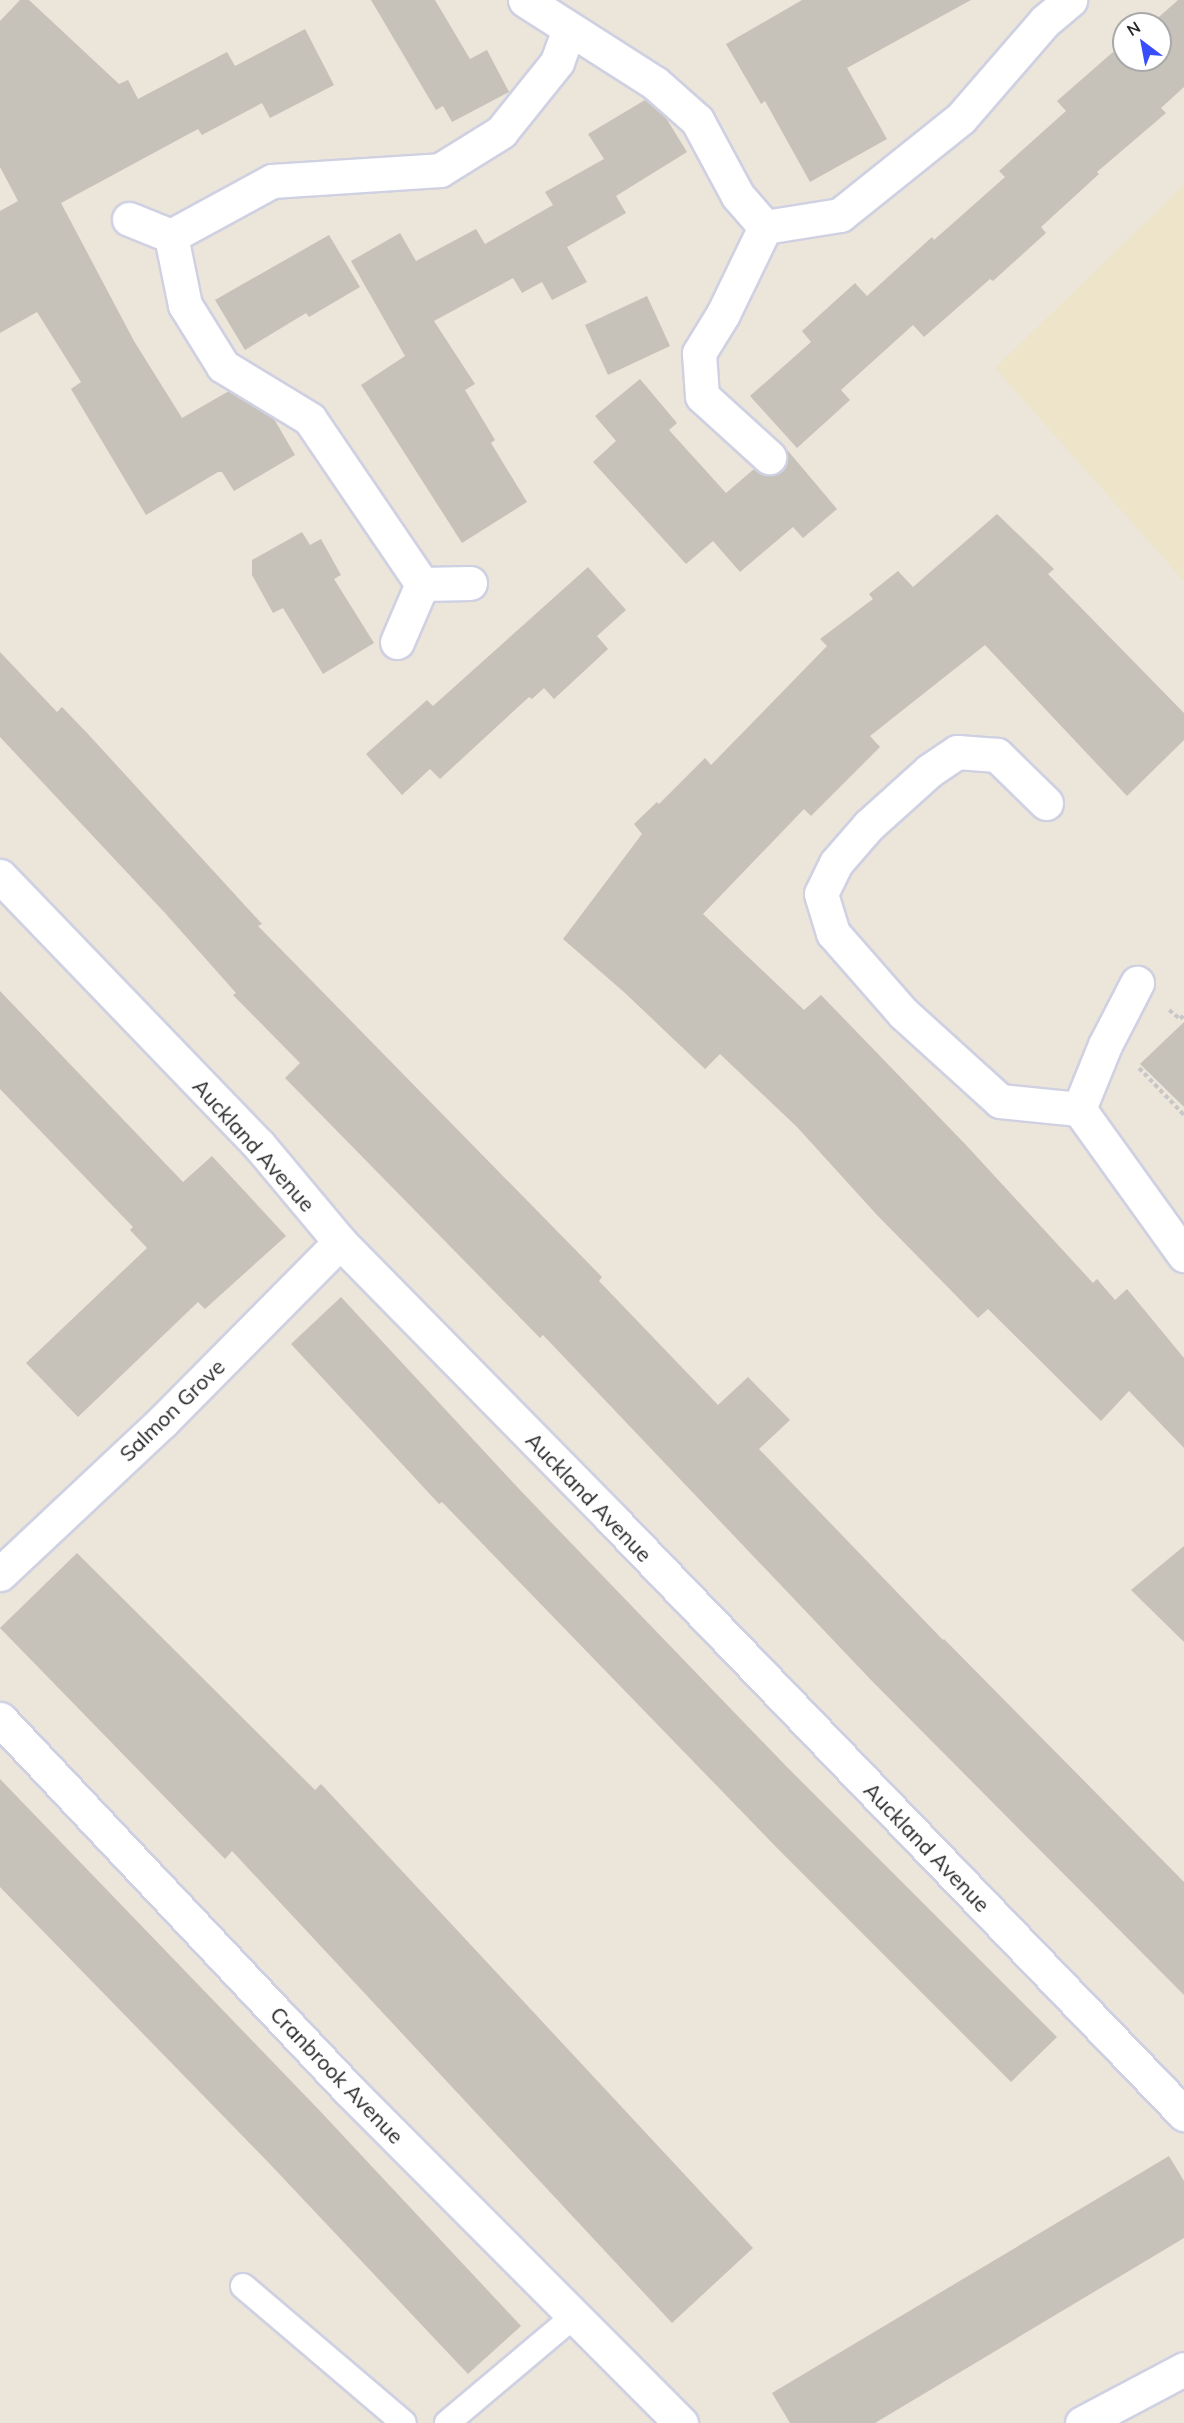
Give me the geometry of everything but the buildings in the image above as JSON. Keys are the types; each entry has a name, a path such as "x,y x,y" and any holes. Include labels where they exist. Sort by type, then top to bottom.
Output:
{"street":[{"path":"525,0 655,83 697,120 738,196 765,227"},
{"path":"765,227 840,214 961,118 1045,21 1070,0"},
{"path":"171,236 272,181 440,170 501,132 557,62 569,29"},
{"path":"129,219 171,236"},
{"path":"765,227 723,314 699,353 702,396 769,457"},
{"path":"171,236 184,305 223,366 310,419 422,584"},
{"path":"422,584 470,583"},
{"path":"397,642 422,584"},
{"path":"1046,803 997,755 957,752 929,771 869,825 836,863 821,894 833,933 903,1013 1000,1101 1079,1109 1184,1255"},
{"name":"Auckland Avenue","path":"0,876 259,1145 340,1242 611,1518 1184,2114"},
{"path":"1079,1109 1105,1045 1137,983"},
{"name":"Salmon Grove","path":"0,1574 162,1422 340,1242"},
{"name":"Cranbrook Avenue","path":"0,1719 350,2091 681,2423"},
{"path":"1082,2423 1184,2369"}],"lane":[{"path":"243,2286 404,2423"},
{"path":"447,2423 574,2316"}],"shaded area":[{"path":"1184,185 1184,581 995,368"}]}
